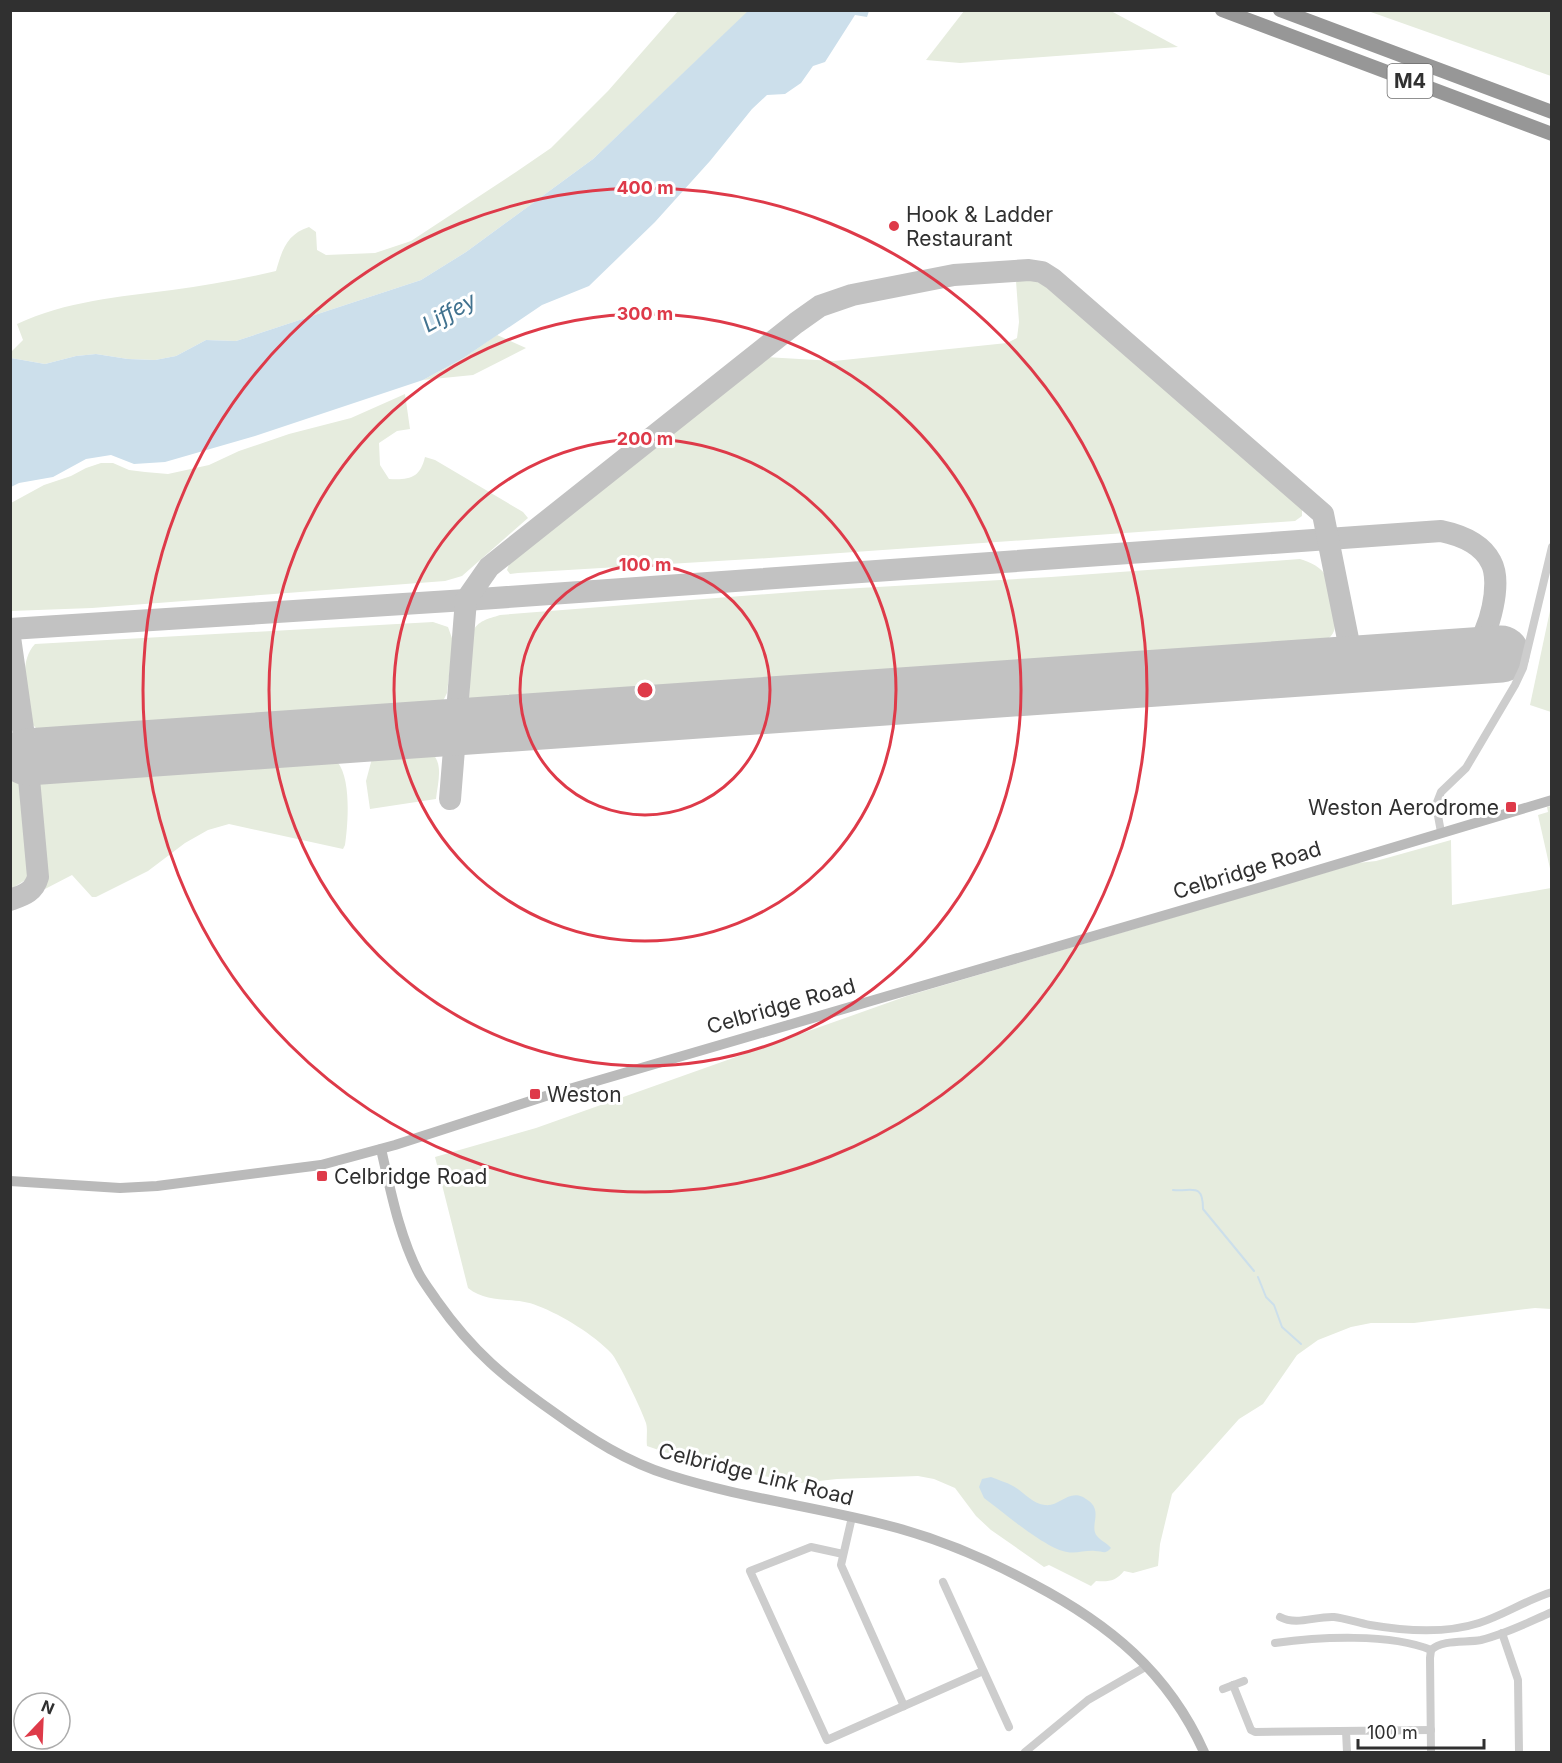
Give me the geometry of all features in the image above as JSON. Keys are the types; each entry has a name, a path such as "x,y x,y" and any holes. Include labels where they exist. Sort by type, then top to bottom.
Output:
{"highway":[{"name":"M4","path":"1222,10 1551,134"},
{"name":"M4","path":"1280,10 1551,112"}],"main road":[{"name":"Celbridge Road","path":"10,1182 105,1188 157,1186 312,1167 381,1149 552,1094 1551,800"},
{"name":"Celbridge Link Road","path":"381,1149 399,1223 420,1276 454,1325 496,1370 586,1435 645,1467 691,1482 852,1517 924,1536 1016,1575 1093,1618 1114,1634 1147,1666 1178,1705 1204,1752"}],"street":[{"path":"1441,832 1436,805 1438,798 1441,792 1466,768 1523,668 1551,547"},
{"path":"852,1517 841,1565 904,1706"},
{"path":"843,1554 812,1546 750,1571 827,1740 983,1671"},
{"path":"943,1582 1009,1727"},
{"path":"1280,1617 1290,1622 1335,1617 1389,1628 1428,1630 1480,1623 1551,1592"},
{"path":"1431,1650 1438,1646 1480,1640 1530,1623 1551,1612"},
{"path":"1502,1633 1518,1680 1519,1752"},
{"path":"1275,1643 1308,1638 1363,1638 1416,1644 1431,1650"},
{"path":"1431,1650 1431,1752"},
{"path":"1025,1752 1093,1696 1147,1666"},
{"path":"1223,1689 1244,1681"},
{"path":"1233,1685 1251,1730 1257,1733 1431,1730"},
{"path":"1346,1731 1347,1752"}],"shaded area":[{"path":"678,11 749,11 593,159 466,252 421,280 236,341 206,340 176,356 155,360 96,354 76,356 45,364 11,358 11,352 23,340 17,324 54,310 93,301 198,286 276,271 290,238 309,227 316,232 317,250 326,255 375,253 411,241 551,148 608,91"},
{"path":"964,11 1111,11 1178,47 960,63 926,60"},
{"path":"1368,11 1551,11 1551,76"},
{"path":"1034,280 1063,298 1161,386 1295,499 1302,508 1302,516 1295,521 769,558 510,574 507,570 511,558 765,357 834,361 1007,343 1017,338 1019,322 1016,281"},
{"path":"497,335 526,348 473,375 423,380 462,359"},
{"path":"405,394 410,429 397,431 379,443 380,465 389,479 413,476 420,469 425,457 435,460 523,512 528,518 462,576 445,581 92,608 11,611 11,503 44,485 101,463 113,463 129,470 168,474 209,465 239,451 289,434 351,418"},
{"path":"1300,559 1312,563 1322,571 1327,578 1331,596 1335,620 1334,631 1329,638 1315,646 870,679 496,702 469,701 472,633 480,623 500,615 807,591 1051,577"},
{"path":"1551,606 1552,712 1530,705"},
{"path":"433,622 448,627 453,641 447,693 442,703 434,707 50,731 37,729 33,725 25,672 29,652 35,644"},
{"path":"424,748 431,752 438,764 436,799 370,809 366,781 374,751"},
{"path":"331,757 343,772 346,784 347,824 343,849 229,824 208,830 185,843 148,871 96,897 92,897 72,875 45,889 41,880 41,844 35,782 42,775"},
{"path":"11,778 23,778 25,781 33,866 27,879 11,889"},
{"path":"1552,806 1551,873 1538,815 1548,812 1547,807"},
{"path":"1451,840 1452,905 1551,888 1551,1309 1535,1308 1414,1323 1371,1323 1351,1327 1318,1340 1297,1355 1263,1404 1239,1419 1172,1494 1160,1544 1158,1566 1133,1573 1124,1571 1115,1579 1096,1581 1091,1586 1049,1565 1044,1567 991,1530 976,1516 955,1488 934,1479 918,1476 837,1479 801,1483 698,1464 698,1455 688,1453 682,1458 647,1446 647,1426 640,1409 619,1365 604,1346 577,1326 547,1310 520,1301 485,1297 468,1288 435,1157 536,1128 907,996 1358,863 1376,861"}],"water":[{"name":"Liffey","path":"749,10 869,11 867,17 855,15 825,62 813,66 801,83 785,94 767,95 752,109 710,161 655,222 589,286 542,305 462,359 423,380 255,436 165,462 134,464 111,455 86,459 53,477 19,483 11,487 11,358 45,364 76,356 96,354 155,360 176,356 206,340 236,341 421,280 466,252 593,159"},
{"path":"991,1477 1013,1486 1040,1504 1051,1505 1076,1495 1089,1501 1096,1514 1095,1532 1111,1548 1105,1552 1070,1552 1048,1544 984,1498 979,1487 982,1479"}],"waterway":[{"path":"1173,1190 1199,1192 1203,1209 1254,1271"},
{"path":"1258,1277 1266,1297 1274,1305 1282,1327 1301,1344"}],"taxiway":[{"path":"450,799 466,600 489,567 820,306 852,295 954,275 1029,270 1042,272 1053,279 1323,514 1353,664"},
{"path":"10,629 466,600 1441,531 1456,535 1476,545 1487,556 1494,571 1495,594 1485,631 1474,649 1464,655 1453,657"},
{"path":"10,637 27,757 38,877 31,890 10,900"}],"runway":[{"path":"27,757 1501,654"}],"place":[{"name":"Hook & Ladder Restaurant","path":"894,226"},
{"name":"Weston Aerodrome","path":"1511,807"},
{"name":"Weston","path":"535,1094"},
{"name":"Celbridge Road","path":"322,1176"}]}
